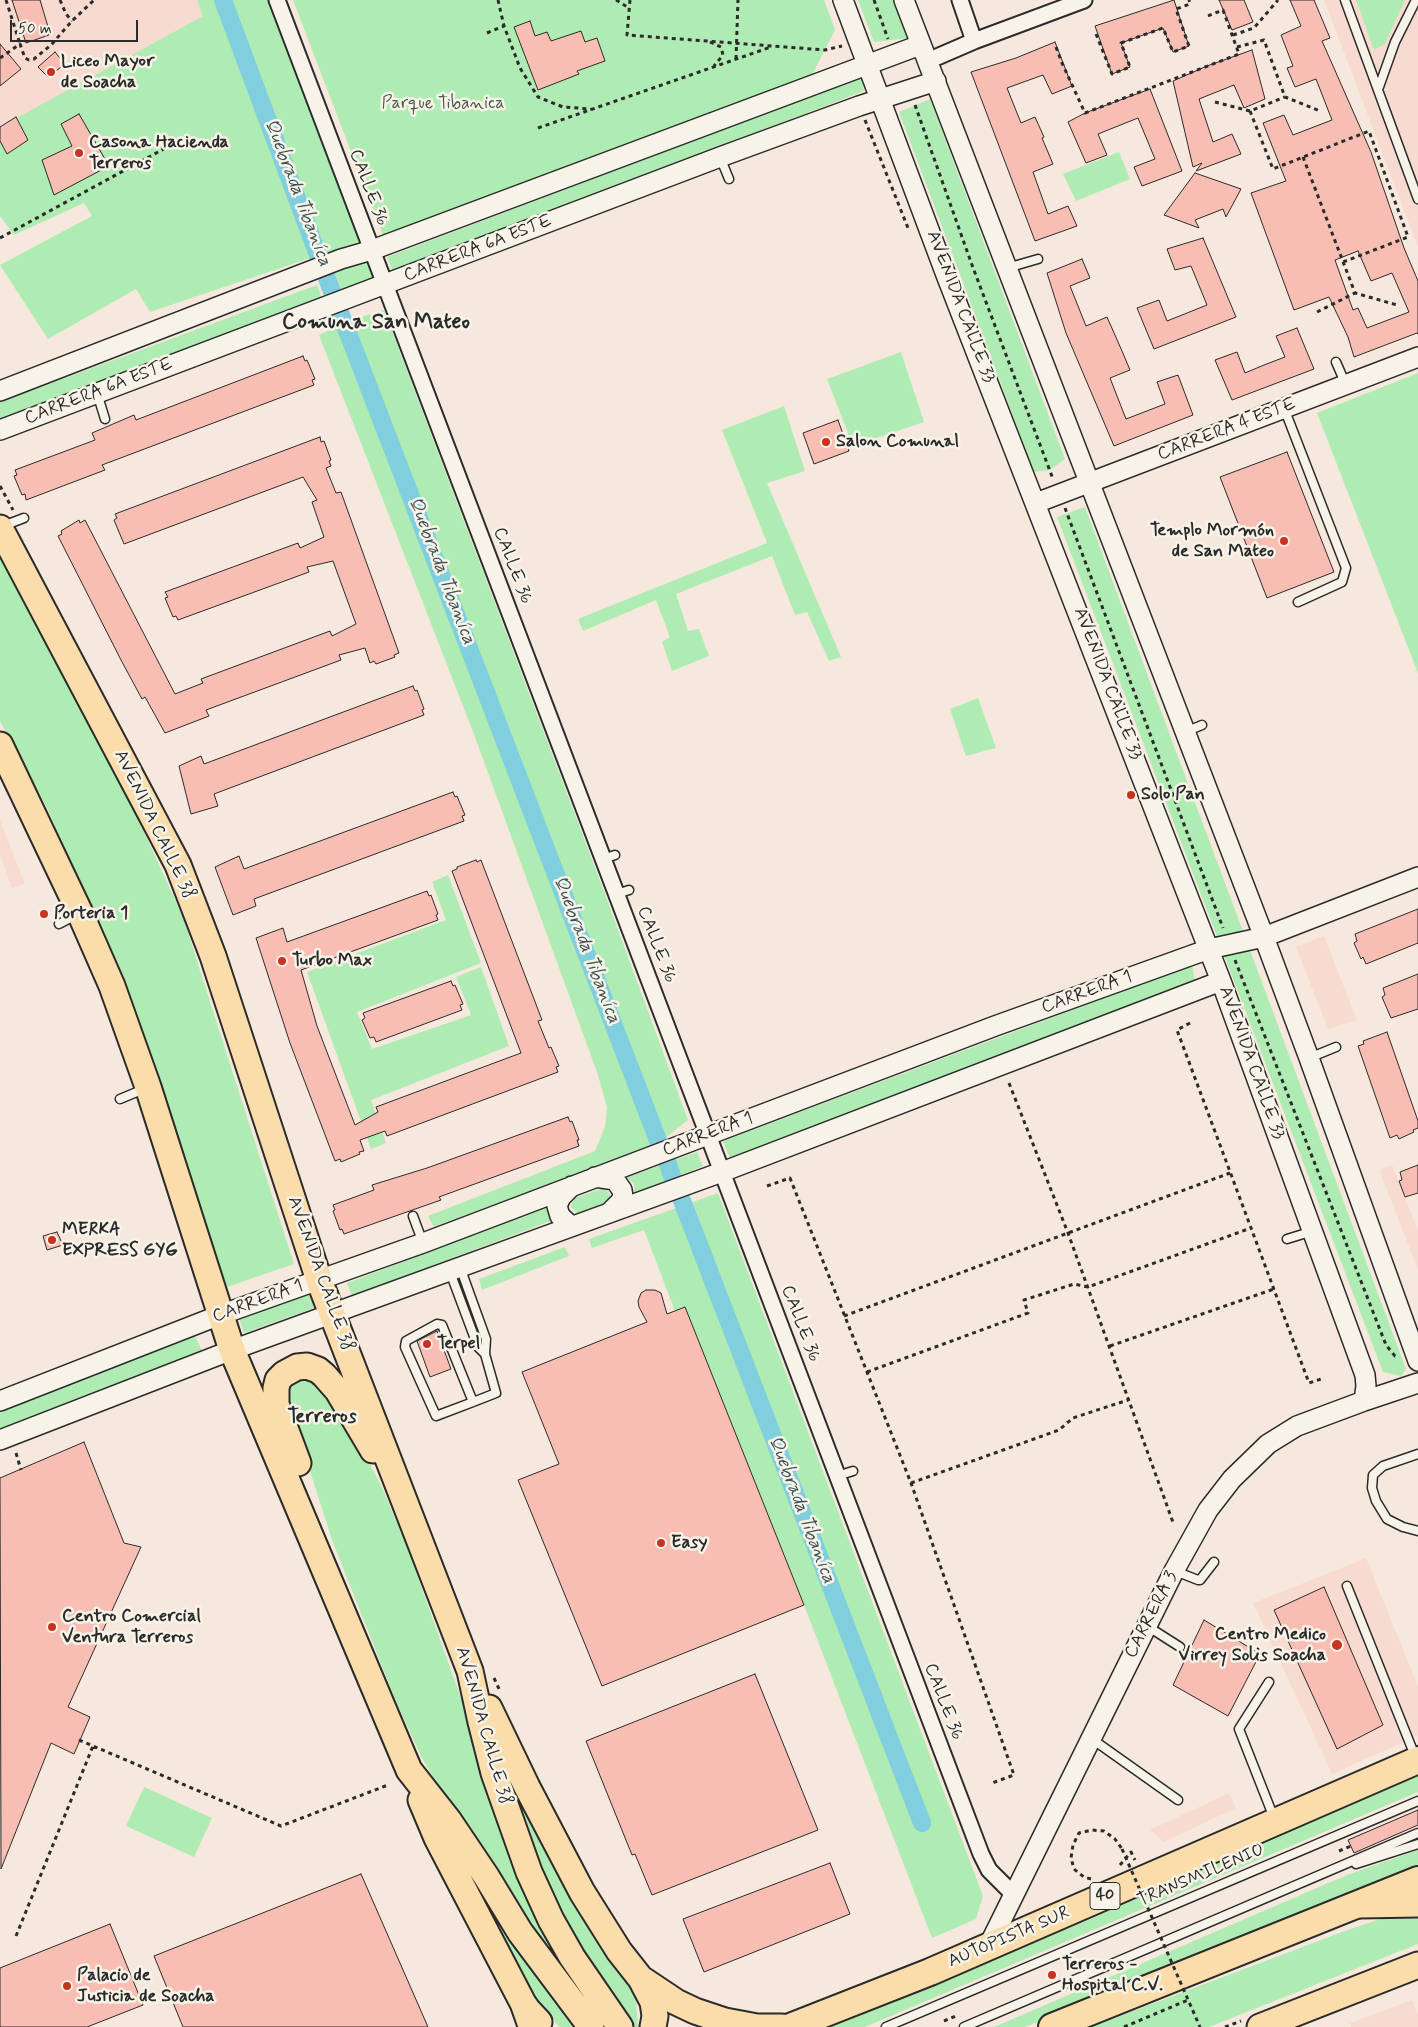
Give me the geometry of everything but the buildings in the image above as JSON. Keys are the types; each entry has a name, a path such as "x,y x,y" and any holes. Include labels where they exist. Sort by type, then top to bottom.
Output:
{"highway":[{"name":"AUTOPISTA SUR","path":"790,2027 988,1947 1417,1760"},
{"path":"1052,2027 1418,1880"}],"main road":[{"name":"AVENIDA CALLE 38","path":"0,528 178,865 213,956 319,1280 407,1506 482,1672 481,1722 494,1773 526,1864 551,1920 596,1993 620,2027"},
{"path":"0,744 70,918 112,986 148,1087 232,1350 437,1838 529,2017 543,2027"},
{"path":"336,1598 308,1488 276,1404 278,1380 284,1374 297,1367 307,1366 318,1370 324,1375 338,1391 407,1506"},
{"path":"482,1672 527,1788 582,1892 619,1951 641,1979 653,2002 655,2016 653,2027"},
{"path":"409,1770 449,1821 486,1876 520,1932 590,2027"},
{"path":"1352,1906 1418,1904"},
{"path":"1260,2027 1418,1965"},
{"path":"641,1979 676,2002 694,2011 725,2021 757,2027 782,2027"}],"street":[{"name":"CALLE 36","path":"277,0 372,250 623,892 722,1172 981,1854 989,1870 1014,1895"},
{"name":"AVENIDA CALLE 33","path":"843,0 946,275 1221,981 1364,1375 1366,1386 1364,1400"},
{"path":"904,0 1088,484 1264,937 1417,1358"},
{"path":"960,0 974,41"},
{"path":"938,57 974,41 1084,0"},
{"name":"CARRERA 6A ESTE","path":"0,391 341,259 372,250 920,45"},
{"path":"920,45 938,57"},
{"path":"936,81 938,57"},
{"name":"CARRERA 6A ESTE","path":"0,430 720,157 859,106 936,81"},
{"name":"CARRERA 4 ESTE","path":"1036,503 1418,357"},
{"name":"CARRERA 1","path":"0,1401 220,1315 423,1243 595,1178 993,1021 1209,949 1264,937 1418,877"},
{"name":"CARRERA 1","path":"0,1440 232,1350 722,1172 1221,981"},
{"path":"595,1178 614,1180 619,1185 623,1197 611,1211"},
{"path":"571,1226 560,1216 557,1206 561,1198 572,1186"},
{"name":"CARRERA 3","path":"988,1947 1174,1570 1208,1510 1232,1479 1268,1444 1297,1426 1364,1400 1417,1385"}],"lane":[{"path":"1345,0 1379,87 1418,199"},
{"path":"1379,87 1395,42 1416,0"},
{"path":"720,157 730,179"},
{"path":"1006,268 1038,259"},
{"path":"1336,362 1346,385"},
{"path":"97,393 105,419"},
{"path":"1284,408 1346,568 1342,582 1298,602"},
{"path":"0,528 24,518"},
{"path":"1184,732 1202,725"},
{"path":"1309,1058 1336,1047"},
{"path":"120,1099 148,1087"},
{"path":"413,1216 423,1243"},
{"path":"1287,1239 1313,1231"},
{"path":"455,1268 478,1347 485,1354 496,1393 473,1402 436,1416 404,1347 406,1341 437,1324 442,1325 473,1402"},
{"path":"1418,1454 1383,1466 1373,1475 1372,1488 1376,1501 1387,1519 1403,1527 1418,1531"},
{"path":"837,1476 853,1471"},
{"path":"1174,1570 1200,1580 1214,1562"},
{"path":"1347,1586 1417,1760"},
{"path":"1147,1626 1180,1646"},
{"path":"1270,1682 1239,1729 1276,1822"},
{"path":"1091,1739 1178,1800"},
{"name":"TRANSMILENIO","path":"886,2027 1418,1800"},
{"path":"964,2027 1418,1833"},
{"path":"1314,1877 1418,1844"}],"path":[{"path":"6,0 25,58 32,60 51,45 72,20 94,0"},
{"path":"60,0 66,14 72,20"},
{"path":"498,0 504,26 520,68 538,97 563,107 594,109"},
{"path":"616,0 629,8"},
{"path":"630,0 627,35 825,50"},
{"path":"736,60 738,0"},
{"path":"874,0 893,54"},
{"path":"1096,34 1112,74 1130,67 1121,43 1163,28 1173,52 1190,46 1176,9 1190,4 1189,0"},
{"path":"1233,36 1254,28 1278,0"},
{"path":"1056,47 1085,114 1239,54 1223,10 1205,17"},
{"path":"487,33 504,26"},
{"path":"1237,47 1264,40 1284,97"},
{"path":"707,41 721,47 723,55 712,68"},
{"path":"0,58 20,44"},
{"path":"538,128 774,46"},
{"path":"909,89 972,265 1229,944 1386,1345 1395,1356 1417,1358"},
{"path":"1215,102 1250,111 1284,97 1320,111"},
{"path":"859,106 909,231"},
{"path":"1250,111 1273,169 1369,131 1408,237 1343,262"},
{"path":"0,238 182,139"},
{"path":"1303,157 1356,293"},
{"path":"1317,312 1356,293 1397,306"},
{"path":"1190,1023 1177,1030 1309,1383 1321,1379"},
{"path":"1009,1083 1068,1233 1174,1525"},
{"path":"844,1316 1230,1173"},
{"path":"767,1186 790,1178 911,1483 1014,1775 992,1783"},
{"path":"867,1372 1028,1312 1024,1300 1074,1284 1088,1287 1251,1228"},
{"path":"1110,1346 1274,1289"},
{"path":"911,1483 1060,1430 1073,1418 1128,1400"},
{"path":"16,1453 20,1470"},
{"path":"482,1672 500,1692"},
{"path":"79,1740 281,1826 388,1785"},
{"path":"16,1936 93,1746"},
{"path":"1092,1879 1084,1877 1074,1868 1071,1858 1072,1845 1079,1833 1092,1830 1104,1831 1115,1839 1122,1849 1200,2027"},
{"path":"1117,1868 1131,1852"},
{"path":"1124,2027 1188,2000"}],"shaded area":[{"name":"Liceo Mayor de Soacha","path":"0,0 197,0 203,16 0,128"},
{"path":"1324,0 1418,0 1418,247"},
{"path":"0,820 25,884 12,888 0,855"},
{"path":"1324,936 1357,1020 1328,1029 1296,947"},
{"path":"1392,1165 1418,1230 1418,1270 1380,1172 1383,1167"},
{"name":"Centro Medico Virrey Solis Soacha","path":"1366,1558 1418,1686 1418,1736 1332,1774 1253,1603"},
{"path":"1229,1793 1236,1808 1164,1842 1150,1830"},
{"path":"1412,2000 1418,2014 1418,2027 1351,2027 1350,2023"}],"green space":[{"path":"197,0 269,0 361,241 150,312 136,289 48,339 0,265 92,216 84,203 14,235 0,216 0,127 203,16"},
{"name":"Parque Tibanica","path":"293,0 824,0 835,30 813,73 793,83 384,238"},
{"path":"858,0 895,0 909,38 874,42"},
{"path":"1356,0 1405,0 1385,44 1374,50"},
{"path":"861,77 864,91 393,273 387,257"},
{"path":"930,99 1065,459 1050,470 1034,472 899,112"},
{"path":"1119,152 1130,179 1076,201 1063,174"},
{"path":"366,256 374,279 342,291 333,268"},
{"path":"317,285 325,306 0,421 0,402"},
{"path":"384,310 599,878 688,1120 659,1143 434,1227 428,1216 595,1151 605,1127 607,1107 598,1075 475,737 319,335 345,322"},
{"path":"901,352 924,422 853,446 827,379"},
{"path":"1418,373 1418,673 1317,413"},
{"path":"784,406 805,471 767,483 841,657 829,661 807,612 795,615 772,556 676,594 688,631 699,629 709,656 672,671 662,642 670,637 656,600 583,631 578,619 767,543 722,430"},
{"path":"1085,507 1406,1369 1401,1376 1383,1372 1057,517"},
{"path":"0,556 138,819 183,917 294,1264 227,1287 124,982 47,808 0,721"},
{"path":"978,698 996,748 966,756 950,709"},
{"path":"448,875 481,963 357,1012 372,1049 471,1015 456,977 481,967 509,1046 371,1100 386,1143 371,1149 307,972 446,920 432,882"},
{"path":"1192,965 1195,980 730,1158 723,1141"},
{"path":"697,1152 703,1166 634,1194 634,1184 626,1177"},
{"path":"603,1188 610,1194 611,1200 608,1205 579,1215 571,1207 575,1198"},
{"path":"718,1193 983,1896 976,1919 932,1938 804,1605 684,1307 675,1311 644,1230 592,1248 589,1239"},
{"path":"548,1207 553,1220 352,1296 347,1283"},
{"path":"565,1247 569,1256 482,1290 479,1279"},
{"path":"309,1293 314,1308 244,1333 239,1318"},
{"path":"195,1336 202,1351 0,1429 0,1411"},
{"path":"309,1375 334,1399 381,1485 407,1547 473,1732 520,1821 505,1766 577,1909 622,1974 635,1989 638,2027 559,2027 523,1982 449,1841 449,1806 421,1756 397,1704 332,1540 310,1471 292,1426 286,1389 293,1379"},
{"path":"1418,1772 1418,1792 865,2027 828,2027"},
{"path":"144,1787 212,1818 194,1857 126,1826"},
{"path":"1418,1850 1418,1871 1277,1929 1025,2027 994,2027 1347,1875"},
{"path":"1410,1912 1418,1913 1418,1944 1209,2027 1091,2027 1342,1932 1383,1918"}],"waterway":[{"name":"Quebrada Tibaníca","path":"223,0 318,255 659,1143"},
{"name":"Quebrada Tibaníca","path":"667,1161 673,1179"},
{"name":"Quebrada Tibaníca","path":"681,1198 922,1823"}],"place":[{"name":"Liceo Mayor de Soacha","path":"51,72"},
{"name":"Casona Hacienda Terreros","path":"79,153"},
{"name":"Salon Comunal","path":"826,442"},
{"name":"Templo Mormón de San Mateo","path":"1284,541"},
{"name":"Solo Pan","path":"1131,795"},
{"name":"Porteria 1","path":"44,914"},
{"name":"Turbo Max","path":"282,961"},
{"name":"MERKA EXPRESS GYG","path":"52,1240"},
{"name":"Terpel","path":"427,1344"},
{"name":"Easy","path":"661,1543"},
{"name":"Centro Comercial Ventura Terreros","path":"52,1627"},
{"name":"Centro Medico Virrey Solis Soacha","path":"1337,1645"},
{"name":"Terreros - Hospital C.V.","path":"1052,1975"},
{"name":"Palacio de Justicia de Soacha","path":"67,1986"}],"district":[{"name":"Comuna San Mateo","path":"376,323"},
{"name":"Terreros","path":"322,1418"}]}
